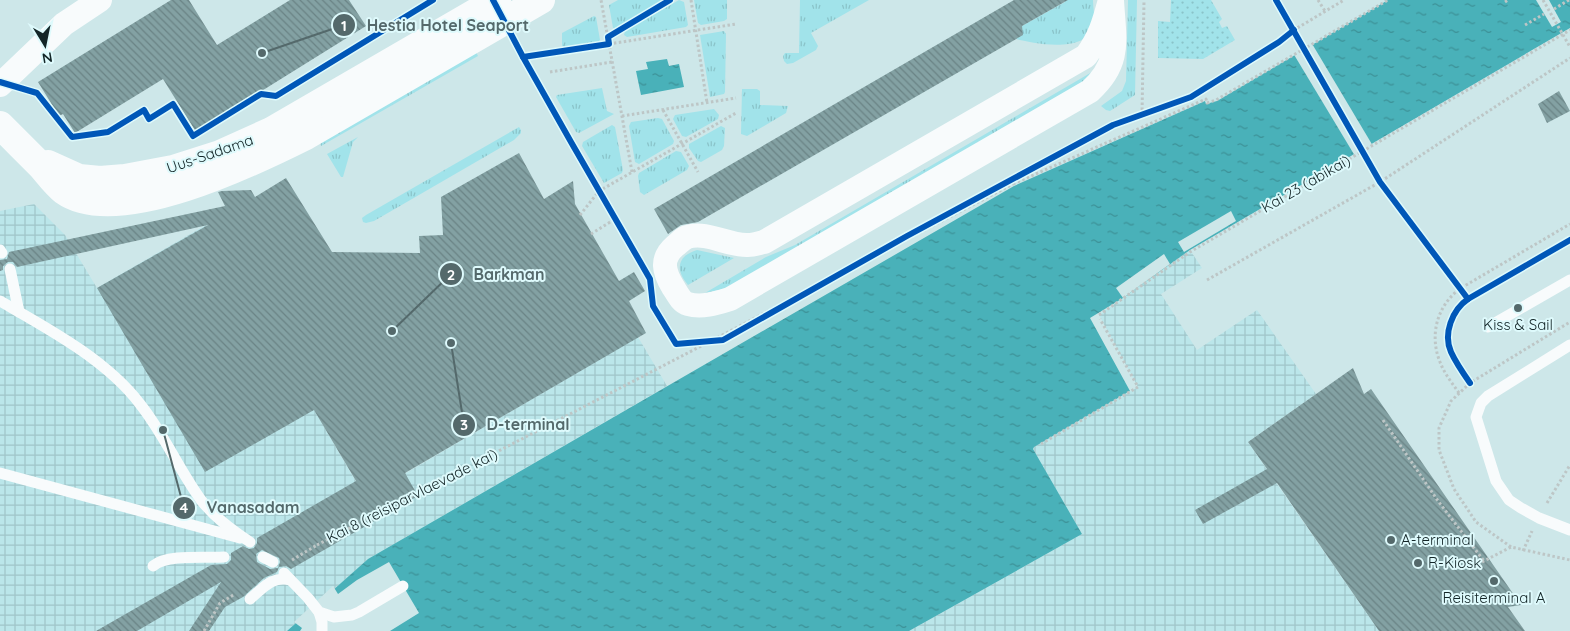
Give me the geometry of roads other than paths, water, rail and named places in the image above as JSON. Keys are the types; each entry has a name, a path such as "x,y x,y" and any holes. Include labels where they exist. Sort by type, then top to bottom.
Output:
{"street":[{"path":"0,85 64,24 100,0"},
{"name":"Uus-Sadama","path":"33,158 79,178 100,180 125,178 173,169 220,154 271,131 497,0"},
{"name":"Uus-Sadama","path":"0,126 64,191 80,199 99,202 126,202 154,196 237,169 306,136 541,0"},
{"path":"1111,0 1115,48 1111,66 1103,80 1090,92 730,299 710,305 694,305 685,303 677,294 667,276 664,263 670,250 685,238 696,236 710,237 747,245 764,242 1086,56 1097,41 1111,0"},
{"name":"Uus-Sadama","path":"306,136 310,118 322,101"}],"lane":[{"path":"10,268 19,312"},
{"path":"1488,327 1570,280"},
{"path":"0,301 60,336 91,358 132,394 148,415 202,501 221,520 248,541 0,473"},
{"path":"1548,358 1570,345"},
{"path":"1570,345 1488,396 1481,403 1476,417 1496,481 1509,500 1539,518 1570,530"},
{"path":"153,566 171,559 224,557"},
{"path":"250,599 268,583 276,579 290,579 319,612 322,631"},
{"path":"319,612 334,617 352,615 403,586"}],"water":[{"path":"1388,0 1570,0 1570,28 1190,250 1123,298 1090,318 1130,391 1033,449 1082,534 909,631 287,631 368,559 1014,186 1205,101 1206,104 1217,101"},
{"path":"667,59 669,66 679,64 684,87 641,95 636,71 648,69 646,62"}],"place":[{"name":"Hestia Hotel Seaport","path":"262,53"},
{"name":"Kiss & Sail","path":"1518,308"},
{"name":"Barkman","path":"392,331"},
{"name":"D-terminal","path":"451,343"},
{"name":"Vanasadam","path":"163,430"},
{"name":"A-terminal","path":"1391,540"},
{"name":"R-Kiosk","path":"1418,563"},
{"name":"Reisiterminal A","path":"1494,581"}]}
